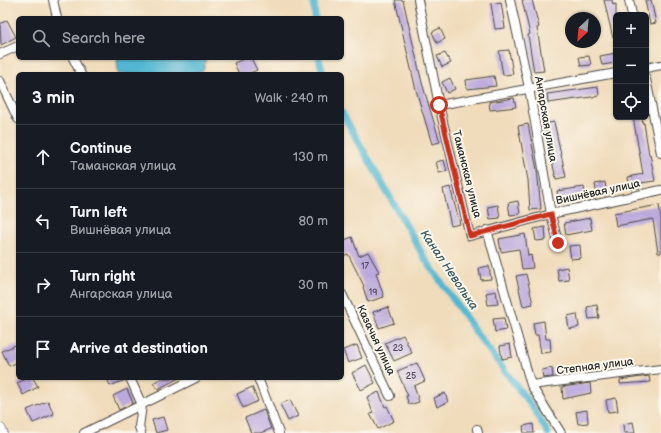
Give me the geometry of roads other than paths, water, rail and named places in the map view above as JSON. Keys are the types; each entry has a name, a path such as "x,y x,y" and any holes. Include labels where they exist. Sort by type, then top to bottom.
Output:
{"main road":[{"path":"0,429 2,433"}],"street":[{"path":"53,0 57,16"},
{"name":"Таманская улица","path":"418,0 439,105 470,236"},
{"name":"Ангарская улица","path":"510,0 529,88 551,214 558,243"},
{"path":"629,0 631,12"},
{"path":"0,54 16,47"},
{"path":"74,60 79,72"},
{"path":"649,67 661,65"},
{"path":"439,105 613,74"},
{"path":"0,81 16,115"},
{"path":"647,84 661,153"},
{"name":"Вишнёвая улица","path":"470,236 487,230 551,214 661,190"},
{"name":"Таманская улица","path":"487,230 531,385 561,433"},
{"name":"Казачья улица","path":"344,299 390,396"},
{"name":"Степная улица","path":"531,385 661,368"},
{"path":"131,380 142,405 139,427 141,433"},
{"path":"84,433 192,380"},
{"path":"259,380 279,433"}],"water":[{"path":"117,60 206,60 203,71 199,72 118,72"}],"waterway":[{"name":"Канал Неволька","path":"314,0 315,16"},
{"name":"Канал Неволька","path":"320,60 322,72"},
{"name":"Канал Неволька","path":"344,117 424,257 477,334 533,408 548,433"}]}
